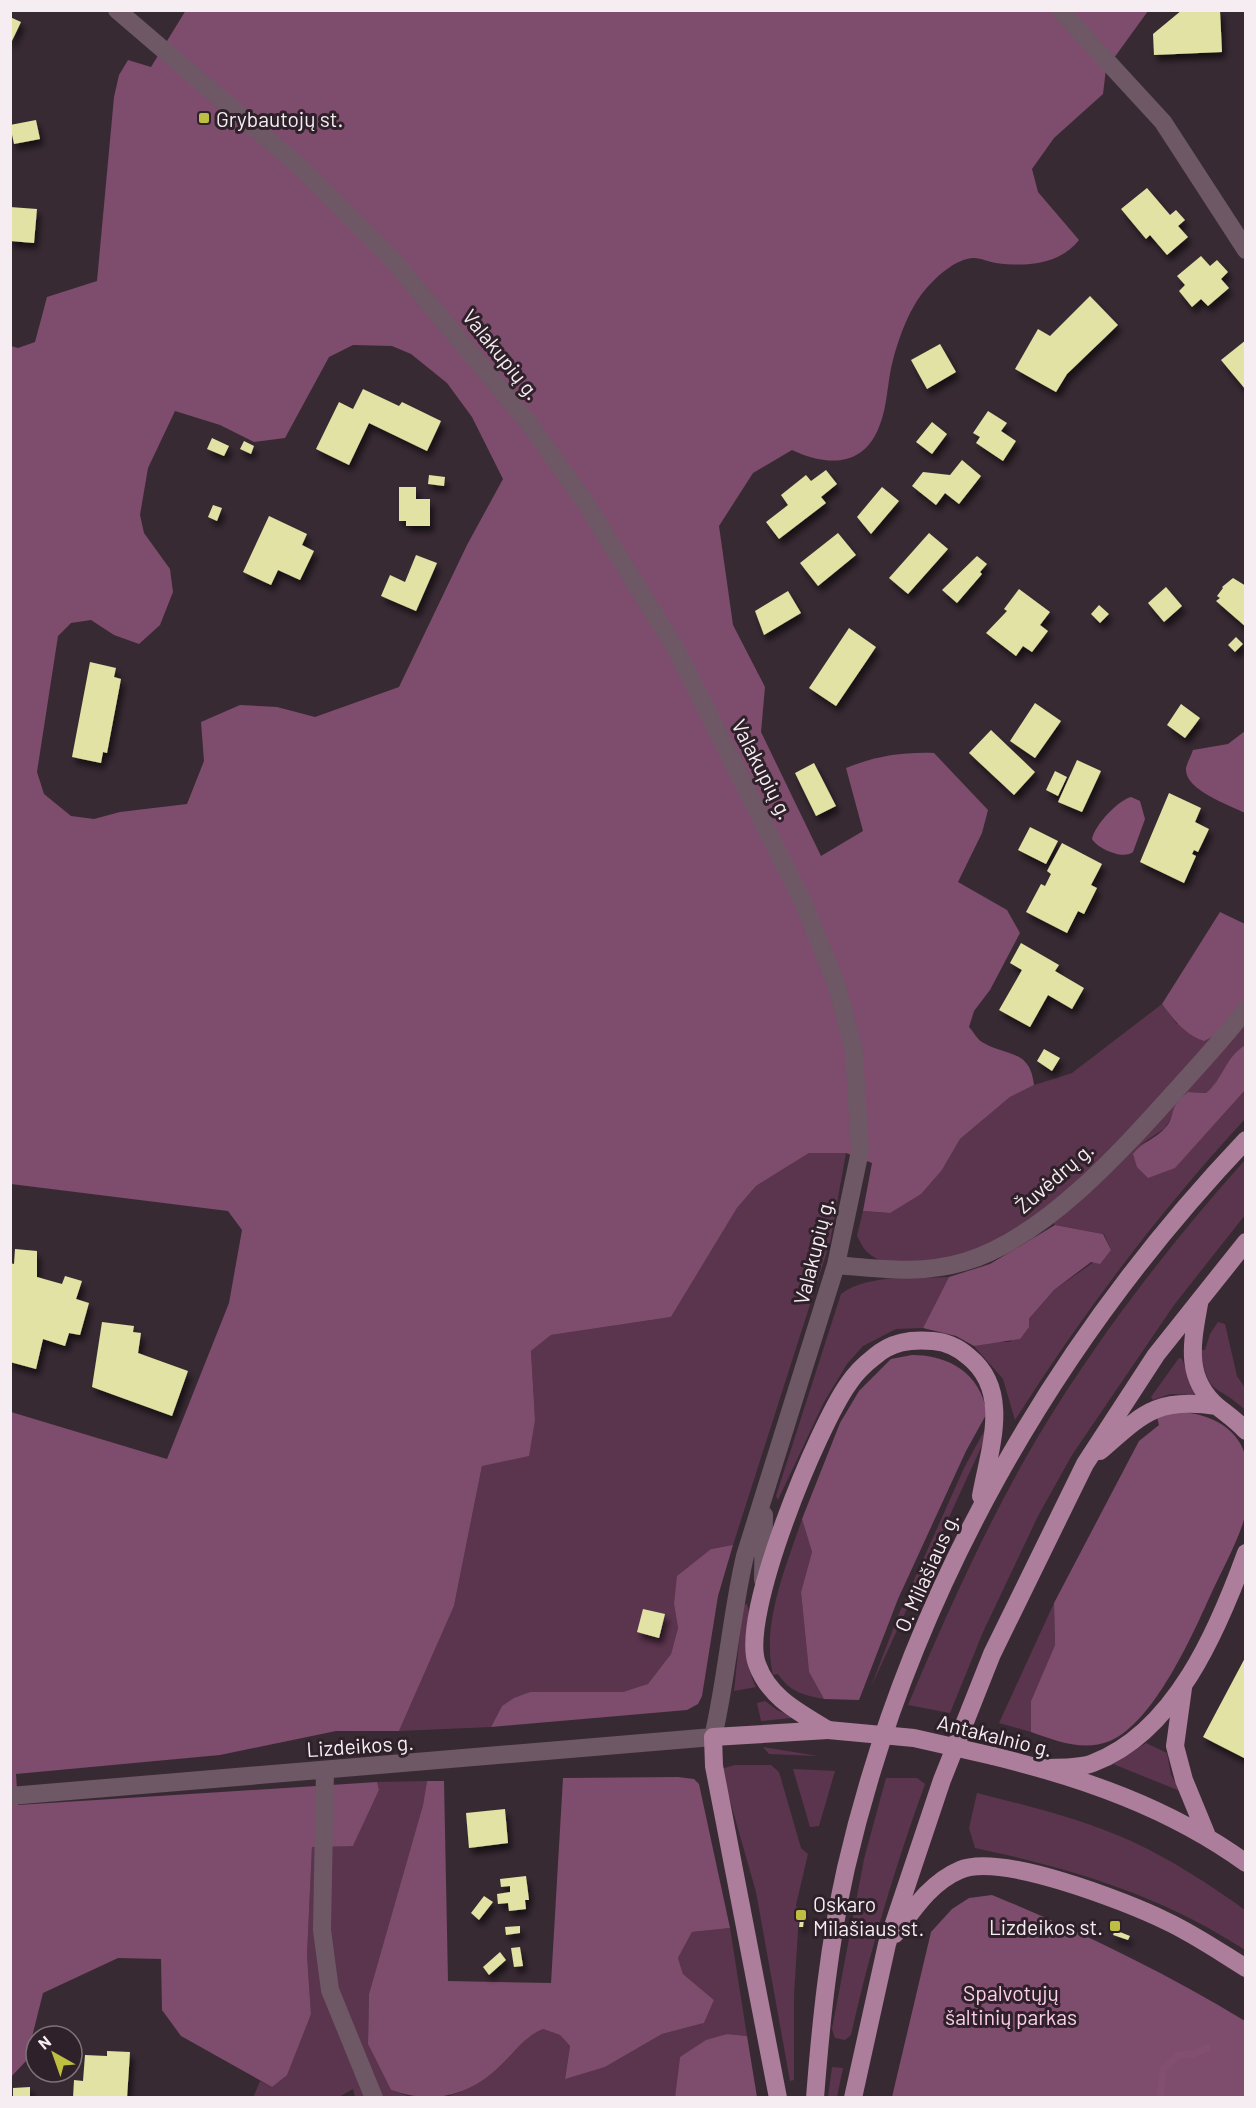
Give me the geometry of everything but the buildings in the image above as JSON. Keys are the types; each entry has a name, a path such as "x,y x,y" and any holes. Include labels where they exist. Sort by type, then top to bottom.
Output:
{"main road":[{"name":"O. Milašiaus g.","path":"815,2097 832,1939 847,1867 870,1779 936,1597 978,1510 1033,1417 1095,1323 1168,1229 1245,1140"},
{"path":"853,2097 887,1944 942,1780 992,1654 1085,1464 1156,1355 1245,1242"},
{"path":"1200,1300 1191,1349 1193,1370 1198,1383 1217,1406 1235,1418 1245,1431"},
{"path":"828,1730 783,1701 766,1685 756,1661 763,1586 787,1515 810,1458 849,1384 874,1357 894,1343 919,1340 941,1341 961,1350 979,1365 991,1383 996,1413 978,1510"},
{"path":"1085,1464 1147,1412 1173,1405 1196,1403 1217,1406"},
{"path":"1042,1768 1090,1764 1116,1752 1134,1740 1183,1688 1225,1604 1245,1553"},
{"path":"1183,1688 1175,1746 1184,1780 1207,1836"},
{"name":"Antakalnio g.","path":"713,1737 828,1730 914,1738 993,1756 1042,1768 1138,1802 1207,1836 1245,1863"},
{"path":"713,1737 714,1767 778,2097"},
{"path":"887,1944 939,1882 961,1869 1003,1868 1056,1880 1114,1899 1167,1922 1245,1968"}],"street":[{"name":"Valakupių g.","path":"117,10 299,166 392,259 444,318 528,422 585,501 676,649 798,891 840,997 854,1051 860,1151 836,1265 764,1495 734,1600 722,1699 713,1737"},
{"path":"1060,10 1163,122 1245,250"},
{"name":"Žuvėdrų g.","path":"836,1265 914,1272 967,1261 1010,1241 1046,1218 1142,1128 1245,1009"},
{"path":"763,1586 764,1495"},
{"name":"Lizdeikos g.","path":"10,1796 713,1737"},
{"path":"325,1770 322,1930 330,1990 374,2097"}],"shaded area":[{"path":"1131,797 1140,801 1145,819 1133,852 1117,854 1095,843 1092,839 1102,821 1113,808"},
{"path":"1245,998 1245,1045 1233,1056 1217,1081 1206,1093 1188,1092 1165,1128 1140,1145 1230,1105 1245,1090 1245,1119 1182,1190 1123,1264 1015,1420 1003,1379 974,1346 985,1342 1010,1342 1054,1290 1111,1250 1104,1234 1055,1225 1043,1210 1004,1238 968,1254 932,1263 896,1264 880,1260 867,1252 863,1246 857,1236 863,1211 889,1213 942,1170 960,1139 1010,1097 1034,1085 1072,1073 1162,1004 1177,1024 1233,1019"},
{"path":"809,1153 846,1153 830,1242 733,1545 711,1549 674,1604 678,1628 671,1654 648,1685 623,1692 530,1692 502,1706 491,1727 399,1731 454,1606 482,1466 535,1420 531,1351 551,1335 671,1317 737,1208 756,1186"},
{"path":"1245,1160 1245,1215 1174,1305 1072,1455 1038,1516 983,1632 950,1713 908,1705 969,1568 1002,1501 1039,1435 1110,1327 1189,1225"},
{"path":"949,1277 923,1328 896,1329 863,1346 847,1364 824,1402 778,1500 776,1496 841,1294 853,1287 879,1280"},
{"path":"1218,1322 1225,1324 1237,1376 1245,1388 1245,1410 1215,1388 1203,1365 1200,1350 1205,1350 1210,1334"},
{"path":"1179,1358 1182,1359 1196,1395 1170,1394 1153,1400 1151,1397"},
{"path":"988,1424 984,1441 871,1687 898,1616 964,1468"},
{"path":"802,1519 812,1552 801,1592 809,1672 824,1699 798,1692 787,1685 778,1674 773,1675 770,1656 770,1636 777,1596"},
{"path":"1054,1603 1055,1645 1031,1701 1031,1732 999,1723"},
{"path":"747,1604 750,1623 749,1664 756,1687 734,1691 743,1605"},
{"path":"765,1701 791,1718 761,1721 757,1703"},
{"path":"1146,1743 1167,1753 1171,1775 1180,1791 1113,1764"},
{"path":"763,1747 818,1756 769,1754"},
{"path":"735,1765 771,1765 779,1772 801,1848 808,1854 796,1905 799,1915 794,1995 794,2080 790,2081 756,1892 721,1769"},
{"path":"793,1769 835,1771 819,1826 810,1827"},
{"path":"886,1778 917,1778 925,1784 884,1909 851,2035 845,2040 835,2038 832,2029 864,1859"},
{"path":"427,1781 423,1805 369,1994 368,2044 391,2090 411,2097 355,2097 353,2089 339,2097 253,2098 260,2081 272,2087 311,2014 307,1955 312,1846 353,1846 379,1790 377,1782"},
{"path":"977,1793 1094,1826 1131,1841 1176,1864 1245,1910 1245,1950 1182,1914 1115,1886 1046,1865 975,1848 969,1828"},
{"path":"730,1928 747,2036 726,2034 680,2057 675,2097 442,2098 466,2090 480,2081 500,2066 525,2040 543,2029 560,2035 570,2046 565,2078 605,2067 662,2034 704,2023 714,2000 683,1974 678,1958 692,1932"},
{"path":"832,2067 843,2068 837,2097 828,2097"}],"green space":[{"path":"186,10 1148,11 1106,69 1103,94 1054,138 1032,169 1038,192 1079,240 1062,255 1041,262 1019,265 974,258 960,261 947,269 925,290 906,323 893,360 882,419 872,440 853,457 842,460 818,459 792,450 753,473 719,526 733,625 765,687 761,732 821,856 863,831 846,768 868,760 900,754 934,753 988,810 982,833 958,882 1007,910 1020,933 990,990 974,1011 969,1027 982,1042 1022,1059 1032,1073 1034,1085 1010,1097 960,1139 942,1170 921,1194 890,1213 863,1211 872,1163 846,1153 809,1153 756,1186 737,1208 671,1317 551,1335 531,1351 535,1420 529,1456 482,1466 454,1606 399,1731 336,1731 220,1755 16,1774 18,1805 377,1782 379,1790 353,1846 312,1847 307,1955 311,2014 287,2075 272,2087 181,2036 162,2010 161,1959 118,1958 43,1993 35,2024 24,2024 24,2063 11,2077 11,1412 167,1459 229,1303 242,1230 228,1211 11,1184 11,346 18,348 35,342 47,297 97,281 114,97 119,75 128,60 151,67","holes":["353,345 392,346 411,354 447,383 472,417 503,479 467,545 399,687 315,717 277,707 240,705 201,722 204,761 187,804 120,812 94,819 71,816 44,794 37,772 58,636 71,623 91,620 114,635 139,644 160,625 173,592 170,569 144,533 140,515 148,468 175,411 220,425 254,442 285,438 329,357"]},
{"path":"1245,731 1245,813 1200,790 1187,776 1186,768 1193,750 1228,744"},
{"path":"1220,912 1245,924 1246,988 1240,1010 1217,1034 1204,1041 1185,1030 1162,1004"},
{"path":"1245,1045 1245,1090 1175,1168 1148,1178 1137,1167 1133,1154 1166,1127 1177,1102 1188,1092 1206,1093 1217,1081 1233,1056"},
{"path":"1055,1225 1103,1234 1111,1250 1100,1264 1091,1262 1054,1290 1029,1319 1029,1327 1020,1339 974,1346 956,1336 923,1328 949,1277 990,1264"},
{"path":"912,1355 938,1358 961,1369 978,1387 987,1413 966,1451 898,1599 859,1700 824,1699 809,1672 801,1592 812,1552 802,1519 840,1423 859,1391 891,1359"},
{"path":"1177,1412 1198,1414 1218,1422 1235,1436 1245,1455 1245,1510 1243,1523 1232,1550 1170,1676 1142,1716 1126,1731 1110,1741 1090,1746 1070,1744 1031,1732 1031,1701 1055,1645 1054,1603 1139,1441 1159,1425 1157,1417"},
{"path":"733,1545 718,1596 702,1696 698,1704 687,1710 491,1727 502,1706 530,1692 623,1692 648,1684 671,1654 678,1628 674,1604 677,1576 711,1549"},
{"path":"678,1777 694,1779 699,1784 730,1928 692,1932 678,1958 683,1974 714,2000 704,2023 662,2034 605,2067 565,2079 570,2046 560,2035 543,2029 525,2040 489,2076 463,2090 450,2095 421,2097 391,2090 368,2044 369,1994 423,1805 427,1781 444,1781 448,1981 551,1983 563,1778"},
{"name":"Spalvotųjų šaltinių parkas","path":"992,1895 1121,1953 1245,2021 1245,2097 892,2097 931,1932 952,1909 969,1898"},
{"path":"727,2034 747,2036 757,2097 675,2097 680,2057 706,2040"}],"waterway":[{"path":"1160,2098 1163,2069 1179,2055 1194,2054 1207,2048"}],"place":[{"name":"Grybautojų st.","path":"204,118"},
{"name":"Oskaro Milašiaus st.","path":"801,1915"},
{"name":"Lizdeikos st.","path":"1115,1926"}]}
